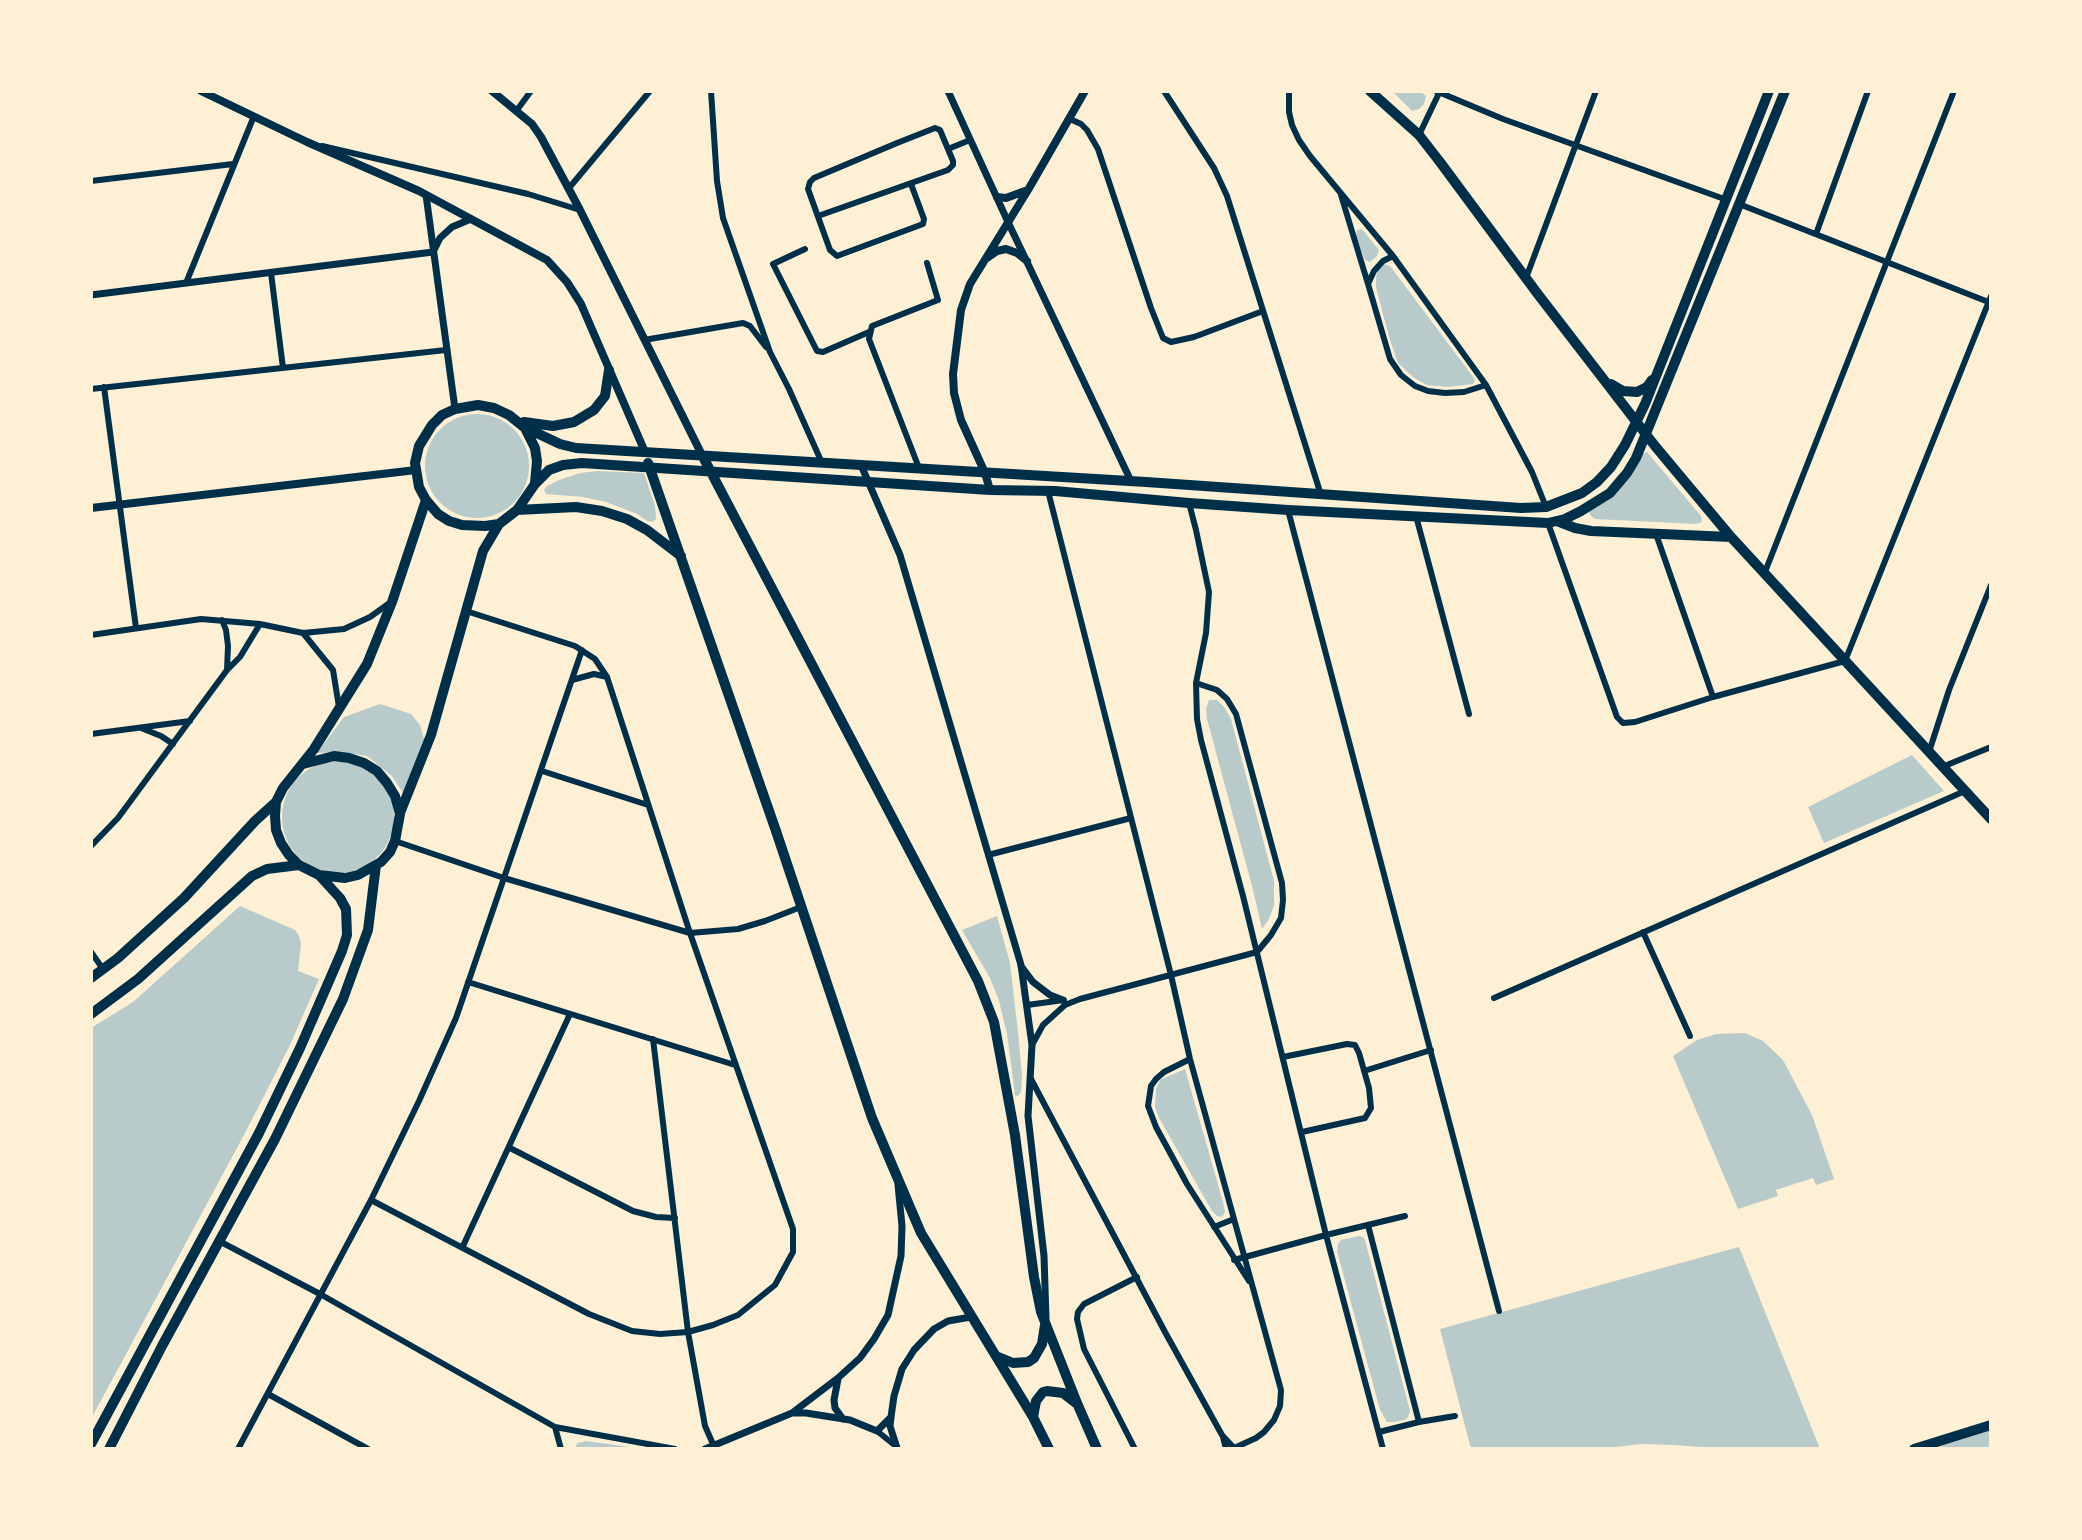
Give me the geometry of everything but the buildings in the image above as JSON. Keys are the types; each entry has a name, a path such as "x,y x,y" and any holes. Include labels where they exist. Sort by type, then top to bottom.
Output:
{"main road":[{"path":"201,91 213,93 307,142 426,195 547,260 567,282 580,304 645,452 872,1118 898,1181 921,1233 1033,1417 1049,1449"},
{"path":"492,91 532,124 569,188 709,470 978,981 994,1022 1015,1135 1034,1277 1045,1325 1097,1449"},
{"path":"990,490 954,393 953,374 961,310 970,284 1085,91"},
{"path":"1370,91 1419,135 1646,435 1731,537 1991,819"},
{"path":"499,524 462,525 449,521 438,514 419,487 416,470 419,446 432,425 442,415 455,409 478,405 494,408 560,444 576,448 1131,481 1521,508 1545,507 1582,493 1597,482 1619,457 1657,374 1769,91"},
{"path":"1552,522 1581,512 1610,493 1627,473 1646,435 1785,91"},
{"path":"997,197 1006,198 1028,190"},
{"path":"984,260 997,251 1006,249 1027,261"},
{"path":"521,424 553,426 574,422 594,410 605,396 609,370"},
{"path":"1601,376 1615,388 1637,392 1647,387 1657,374"},
{"path":"521,424 535,448 535,484"},
{"path":"318,875 345,878 358,875 390,852 400,814 431,735 483,551 491,534 517,510 535,484 549,470 563,465 582,463 709,470 990,490 1048,491 1288,510 1552,522 1591,531 1731,537"},
{"path":"91,508 416,470"},
{"path":"1114,496 1131,481"},
{"path":"91,978 184,898 276,802 283,788 303,764 367,664 392,602 426,500"},
{"path":"517,510 576,507 602,511 627,519 647,530 681,556"},
{"path":"303,764 334,757 364,763 377,771 387,782 395,796 400,814"},
{"path":"91,1444 259,1133 300,1048 347,936 346,909 340,898 318,875 299,865 281,843 276,830 276,802"},
{"path":"109,1449 275,1139 343,999 368,930 376,864"},
{"path":"91,1014 146,972 252,876 267,869 299,865"},
{"path":"993,1354 1013,1363 1028,1362 1034,1358 1042,1343 1045,1325"},
{"path":"1033,1417 1036,1401 1042,1392 1063,1393 1077,1404"},
{"path":"1914,1449 1991,1425"}],"street":[{"path":"517,110 531,91"},
{"path":"569,188 650,91"},
{"path":"711,91 717,181 723,218 770,352 822,463"},
{"path":"948,91 1131,481"},
{"path":"1164,91 1214,169 1227,196 1321,495"},
{"path":"1289,91 1289,112 1299,140 1393,256 1486,385 1532,472 1545,507"},
{"path":"1419,135 1439,91 1503,119 1727,200"},
{"path":"1526,278 1596,91"},
{"path":"1816,234 1868,91"},
{"path":"1765,572 1954,91"},
{"path":"186,283 254,116"},
{"path":"1070,119 1087,130 1098,149 1163,338 1171,342 1194,337 1263,311"},
{"path":"818,216 948,170 953,161 940,130 935,128 810,182 808,189 830,250 837,256 923,224 924,219 911,184"},
{"path":"948,149 970,139"},
{"path":"307,142 528,194 580,210"},
{"path":"91,181 233,164"},
{"path":"1339,190 1390,359 1401,375 1415,386 1437,392 1464,392 1486,385"},
{"path":"426,195 455,409"},
{"path":"1552,522 1617,717 1623,723 1635,722 1713,697 1844,661 1990,300 1738,204"},
{"path":"433,252 440,238 452,227 471,219"},
{"path":"805,249 773,264 817,351 823,352 869,335"},
{"path":"91,295 433,252"},
{"path":"1368,284 1374,271 1383,261 1393,256"},
{"path":"919,468 869,335 872,326 938,300 927,263"},
{"path":"271,273 283,368"},
{"path":"645,340 743,323 750,326 770,352"},
{"path":"91,389 446,350"},
{"path":"104,387 136,628"},
{"path":"861,465 900,555 1021,965 1032,1045 1029,1140 1042,1231 1045,1325"},
{"path":"1031,1079 1222,1435 1234,1449 1256,1438 1274,1420 1281,1390 1190,1059 1048,491"},
{"path":"1189,503 1209,593 1206,633 1196,683 1196,719 1257,952 1326,1235 1383,1449"},
{"path":"1288,510 1499,1311"},
{"path":"1416,516 1469,714"},
{"path":"1656,534 1713,697"},
{"path":"1929,754 1949,690 1991,584"},
{"path":"91,635 201,619 260,624 303,633 344,629 370,617 392,602"},
{"path":"371,1200 610,1324 632,1331 660,1334 688,1332 738,1315 775,1285 793,1252 793,1229 690,933 607,677 595,659 568,643 466,611"},
{"path":"222,620 228,646 228,670"},
{"path":"91,846 118,818 240,657 260,624"},
{"path":"303,633 333,670 339,707"},
{"path":"239,1449 371,1200 456,1018 582,650"},
{"path":"572,680 594,674 607,677"},
{"path":"1032,1045 1043,1025 1058,1009 1080,999 1257,952 1281,918 1282,883 1236,714 1227,699 1217,690 1196,683"},
{"path":"91,734 190,720"},
{"path":"139,728 161,736 173,744"},
{"path":"1942,767 1991,747"},
{"path":"542,771 648,805"},
{"path":"1494,998 1965,791"},
{"path":"988,855 1130,818"},
{"path":"395,841 504,878 690,933 738,929 801,907"},
{"path":"1643,932 1690,1036"},
{"path":"91,952 103,970"},
{"path":"1021,965 1033,982 1054,998 1063,1000"},
{"path":"468,982 735,1065"},
{"path":"1027,1005 1080,999"},
{"path":"463,1247 570,1014"},
{"path":"653,1040 688,1332 705,1426 713,1444"},
{"path":"1283,1057 1352,1044 1357,1048 1364,1071 1371,1108 1365,1118 1302,1132"},
{"path":"1364,1071 1431,1051"},
{"path":"1190,1059 1156,1079 1151,1086 1148,1106 1156,1127 1187,1184 1252,1286"},
{"path":"510,1148 633,1211 656,1217 675,1218"},
{"path":"705,1449 792,1413 838,1378 860,1358 874,1339 888,1315 901,1256 902,1226 898,1181"},
{"path":"1234,1260 1405,1216"},
{"path":"1214,1227 1234,1219"},
{"path":"1368,1225 1419,1422"},
{"path":"219,1241 320,1294 555,1427 675,1449"},
{"path":"1135,1449 1084,1349 1077,1319 1084,1304 1137,1277"},
{"path":"898,1448 890,1426 894,1396 902,1369 914,1350 934,1329 948,1321 971,1317"},
{"path":"838,1378 834,1400 835,1408 843,1419"},
{"path":"268,1394 368,1449"},
{"path":"792,1413 843,1419 877,1432 898,1448"},
{"path":"1379,1432 1455,1416"},
{"path":"877,1432 891,1417"},
{"path":"555,1427 561,1449"},
{"path":"1222,1435 1226,1449"}],"shaded area":[{"path":"1392,91 1420,91 1426,96 1424,104 1412,111"},
{"path":"1362,229 1379,250 1370,262 1365,260 1356,236 1357,230"},
{"path":"1384,264 1390,266 1471,374 1475,380 1473,384 1448,387 1427,385 1414,378 1398,363 1376,288 1378,270"},
{"path":"477,414 497,418 514,429 525,446 529,466 525,486 514,503 497,514 477,518 457,514 440,503 429,486 425,466 429,446 440,429 457,418"},
{"path":"1647,452 1701,516 1702,522 1696,524 1595,519 1591,516 1589,513 1592,508 1636,467"},
{"path":"597,471 644,473 655,506 656,519 647,521 637,514 606,502 546,494 544,490 559,480"},
{"path":"1209,700 1217,700 1231,719 1274,881 1274,905 1262,929 1207,719"},
{"path":"380,704 411,714 420,725 424,739 403,793 392,776 367,756 340,752 317,753 344,717"},
{"path":"1912,755 1944,791 1824,843 1808,807"},
{"path":"338,761 359,765 378,777 390,796 394,817 390,838 378,857 359,869 338,873 317,869 298,857 286,838 282,817 286,796 298,777 317,765"},
{"path":"240,906 295,930 301,944 298,971 319,979 289,1047 245,1133 91,1419 91,1028 133,1002"},
{"path":"997,916 1010,963 1022,1076 1021,1092 1018,1096 1015,1095 1007,1034 999,1001 990,978 962,930"},
{"path":"1745,1033 1763,1041 1783,1060 1812,1115 1834,1179 1816,1185 1813,1178 1776,1190 1778,1196 1738,1209 1673,1056 1697,1040 1716,1034"},
{"path":"1185,1069 1223,1202 1225,1212 1222,1217 1212,1211 1155,1107 1156,1089 1160,1080"},
{"path":"1359,1236 1365,1240 1410,1411 1405,1420 1387,1422 1380,1410 1337,1251 1341,1240"},
{"path":"1739,1247 1820,1449 1727,1449 1641,1444 1598,1449 1471,1449 1440,1329"},
{"path":"1991,1430 1991,1448 1932,1449"},
{"path":"586,1441 645,1449 574,1449 578,1443"}]}
